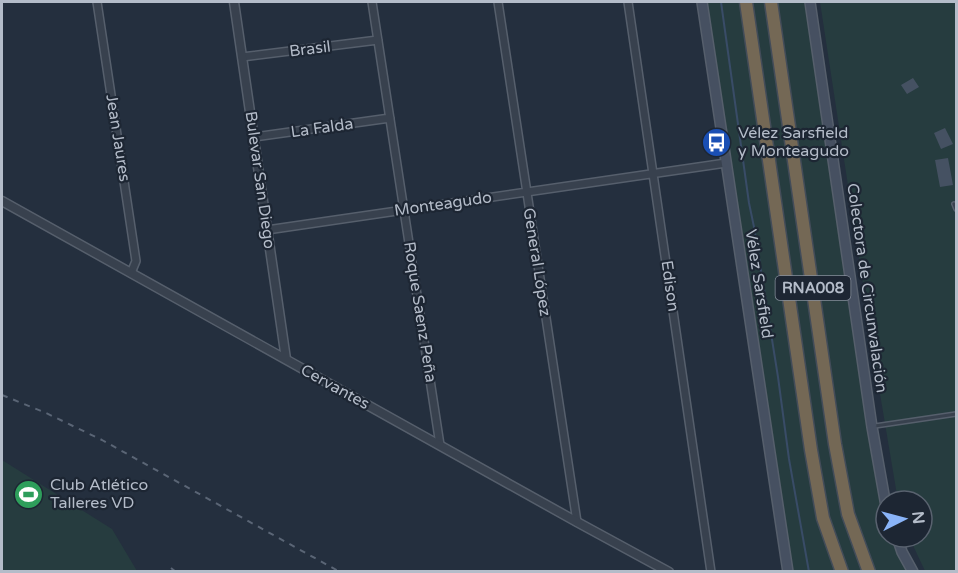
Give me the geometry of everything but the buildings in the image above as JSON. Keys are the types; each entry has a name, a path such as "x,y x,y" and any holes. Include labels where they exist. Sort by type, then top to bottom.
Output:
{"highway":[{"name":"RNA008","path":"746,2 811,450 823,518 842,572"},
{"name":"RNA008","path":"771,2 835,444 848,514 870,572"}],"main road":[{"name":"Vélez Sarsfield","path":"702,2 788,572"},
{"name":"Colectora de Circunvalación","path":"810,2 883,489"},
{"path":"901,549 913,572"}],"street":[{"name":"Jean Jaures","path":"98,2 136,261 130,273"},
{"name":"Bulevar San Diego","path":"234,2 286,359"},
{"name":"Roque Saenz Peña","path":"372,2 440,445"},
{"name":"General López","path":"498,2 577,522"},
{"name":"Edison","path":"628,2 711,572"},
{"name":"Brasil","path":"242,57 378,40"},
{"name":"La Falda","path":"254,137 390,118"},
{"name":"Monteagudo","path":"267,230 726,163"},
{"name":"Cervantes","path":"2,201 669,572"}],"lane":[{"path":"954,204 957,209"},
{"path":"872,427 957,414"}],"green space":[{"path":"702,2 810,2 883,489 874,489 874,549 903,549 913,571 788,571"},
{"path":"820,2 956,2 956,571 925,571 915,549 934,549 934,489 896,489"},
{"name":"Club Atlético Talleres VD","path":"2,460 112,529 137,571 2,571"}],"waterway":[{"path":"721,2 749,203 809,572"}],"railway":[{"path":"2,395 102,440 340,572"},
{"path":"171,568 176,572"}],"place":[{"name":"Vélez Sarsfield y Monteagudo","path":"717,142"},
{"name":"Club Atlético Talleres VD","path":"29,494"}]}
